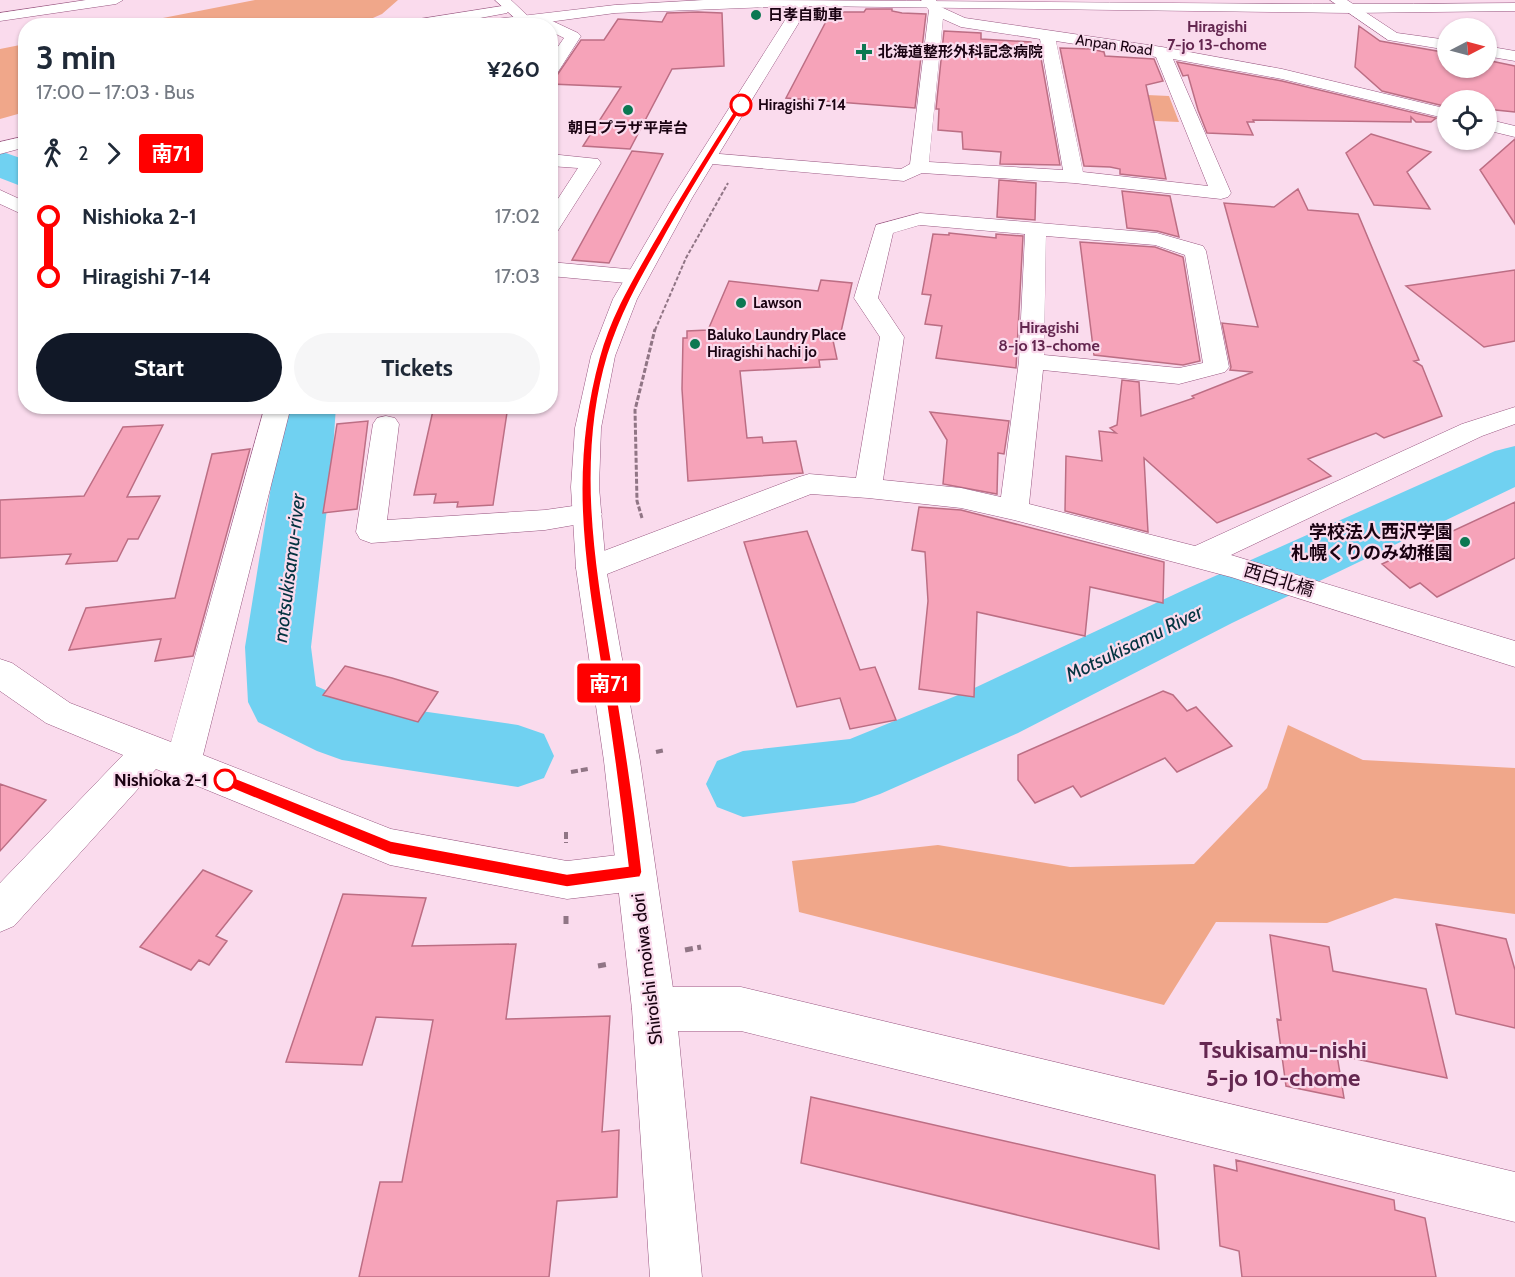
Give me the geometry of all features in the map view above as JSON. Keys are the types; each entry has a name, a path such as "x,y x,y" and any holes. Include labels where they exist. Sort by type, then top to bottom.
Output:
{"street":[{"path":"0,17 116,0"},
{"path":"443,18 507,4 589,0"},
{"path":"1337,0 1393,37 1437,43"},
{"path":"558,21 664,5 805,1 1351,9 1515,7"},
{"name":"Shiroishi moiwa dori","path":"676,1277 654,1009 622,761 591,568 585,487 590,417 603,356 625,299 805,1"},
{"path":"507,4 527,18"},
{"path":"919,167 931,4"},
{"name":"Anpan Road","path":"931,4 961,22 1162,52 1282,74 1437,111"},
{"path":"558,29 573,36 558,59"},
{"path":"1047,35 1074,177"},
{"path":"708,159 904,175 919,167 1074,177 1221,193 1162,52"},
{"path":"1497,53 1515,56"},
{"path":"1497,127 1515,132"},
{"path":"0,132 18,131"},
{"path":"0,148 18,135"},
{"path":"558,160 591,163 558,215"},
{"path":"0,196 18,206"},
{"path":"868,488 892,337 867,298 883,229 920,219 1036,231 1156,239 1195,251 1216,367 1179,376 1031,361"},
{"path":"1014,510 1031,361 1036,231"},
{"path":"558,270 638,277"},
{"path":"0,912 167,757 275,414"},
{"path":"1197,558 1472,430 1515,415"},
{"path":"386,424 371,532 545,520 587,514"},
{"name":"西白北橋","path":"591,568 810,484 868,488 962,498 1014,510 1234,567 1515,654"},
{"path":"0,673 58,713 390,847 567,880 635,872"},
{"path":"654,1009 741,1008 1515,1197"}],"path":[{"path":"643,521 637,501 635,410 654,332 686,258 731,177"}],"shaded area":[{"path":"255,0 398,0 382,14 373,18 163,18"},
{"path":"18,45 18,114 0,119 0,49"},
{"path":"1125,94 1169,96 1179,122 1133,120"},
{"path":"1288,725 1363,760 1515,768 1515,914 1395,898 1327,923 1216,922 1164,1005 799,912 792,861 938,845 1070,867 1194,864 1267,788"}],"building":[{"path":"866,9 892,9 892,11 902,13 926,14 915,108 786,98 831,12 864,12"},
{"path":"667,13 722,13 724,66 672,69 630,149 583,146 621,87 558,84 558,74 581,40 604,40 618,19 662,22"},
{"path":"1359,26 1380,41 1437,51 1437,78 1497,78 1497,62 1515,66 1515,112 1497,110 1497,90 1437,90 1437,104 1382,91 1355,67"},
{"path":"944,31 981,33 981,39 1031,42 1032,46 1039,47 1060,165 1000,164 1001,152 963,149 962,132 938,130 939,109 936,109"},
{"path":"1060,48 1091,49 1104,52 1105,56 1154,59 1163,81 1146,85 1166,179 1120,174 1120,169 1110,167 1084,166"},
{"path":"1177,62 1282,81 1436,118 1431,122 1416,122 1411,117 1411,122 1253,120 1254,122 1247,122 1253,135 1207,133 1188,75 1183,76"},
{"path":"1371,134 1431,152 1407,172 1430,209 1374,205 1346,153"},
{"path":"1515,139 1515,224 1480,170"},
{"path":"632,151 663,154 609,263 572,260"},
{"path":"999,180 1036,183 1035,220 997,217"},
{"path":"1298,189 1308,210 1358,214 1419,360 1414,361 1422,366 1442,416 1384,438 1376,433 1308,459 1331,476 1217,523 1144,458 1148,532 1065,511 1066,456 1102,461 1099,431 1116,433 1110,428 1117,425 1122,380 1139,382 1141,416 1194,398 1192,396 1253,372 1230,370 1222,323 1258,327 1224,203 1274,207"},
{"path":"1122,191 1170,196 1179,237 1157,231 1127,228"},
{"path":"949,233 996,238 996,234 1023,236 1016,368 936,358 942,326 925,324 931,295 922,294 933,234 949,235"},
{"path":"1080,242 1155,247 1183,257 1200,361 1183,365 1094,355"},
{"path":"1515,270 1515,341 1484,347 1406,286"},
{"path":"821,280 852,283 841,332 831,331 837,359 819,360 820,367 740,371 747,438 762,437 763,443 796,441 803,473 688,481 682,389 683,338 687,338 687,331 708,330 729,281 818,291"},
{"path":"930,412 1009,421 1004,454 998,453 997,494 943,484 947,440"},
{"path":"432,414 507,414 493,505 457,507 458,502 434,503 436,494 414,495"},
{"path":"368,421 357,509 323,513 337,424"},
{"path":"163,425 127,497 160,496 138,539 128,539 117,561 66,564 71,554 0,558 0,500 84,496 123,427"},
{"path":"250,449 193,656 155,661 161,639 69,650 86,608 175,598 212,454"},
{"name":"学校法人西沢学園 札幌くりのみ幼稚園","path":"1515,502 1515,558 1437,597 1420,583 1410,588 1382,564"},
{"path":"919,507 961,510 1164,562 1163,603 1090,587 1085,636 977,612 974,697 919,689 928,601 925,552 912,550"},
{"path":"807,531 860,670 875,667 896,720 850,729 840,698 797,707 744,542"},
{"path":"345,666 438,692 418,722 323,695"},
{"path":"1163,691 1173,695 1187,711 1196,707 1232,746 1177,772 1165,758 1081,797 1073,786 1035,803 1018,780 1018,755"},
{"path":"0,784 46,800 0,851"},
{"path":"203,870 252,891 216,936 227,941 209,965 199,960 191,970 140,947"},
{"path":"343,894 426,898 412,946 516,944 506,1019 610,1016 602,1132 619,1130 617,1197 557,1201 549,1277 359,1277 380,1182 402,1182 433,1020 376,1017 362,1065 286,1062"},
{"path":"1436,924 1506,939 1515,970 1515,1028 1456,1014"},
{"path":"1270,935 1329,947 1333,971 1426,989 1447,1078 1337,1055 1344,1098 1286,1086 1277,1019 1281,1020"},
{"path":"811,1097 1155,1175 1159,1249 801,1163"},
{"path":"1236,1160 1394,1200 1395,1210 1425,1218 1436,1277 1242,1277 1239,1251 1220,1246 1214,1165 1237,1171"}],"waterway":[{"name":"motsukisamu-river","path":"0,162 18,172"},
{"name":"motsukisamu-river","path":"309,414 278,647 283,702 342,730 518,756"},
{"name":"Motsukisamu River","path":"743,784 854,771 993,712 1209,606 1515,464"}],"bus line":[{"name":"南71","path":"225,780 390,847 567,880 635,872 622,761 591,568 585,487 588,428 603,356 625,299 682,198 741,105"}],"place":[{"name":"日孝自動車","path":"756,15"},
{"name":"北海道整形外科記念病院","path":"864,52"},
{"name":"Hiragishi 7-14","path":"741,105"},
{"name":"朝日プラザ平岸台","path":"628,110"},
{"name":"Lawson","path":"741,303"},
{"name":"Baluko Laundry Place Hiragishi hachi jo","path":"695,344"},
{"name":"学校法人西沢学園 札幌くりのみ幼稚園","path":"1465,542"},
{"name":"Nishioka 2-1","path":"225,780"}],"district":[{"name":"Hiragishi 7-jo 13-chome","path":"1217,35"},
{"name":"Hiragishi 8-jo 13-chome","path":"1049,336"},
{"name":"Tsukisamu-nishi 5-jo 10-chome","path":"1283,1064"}]}
